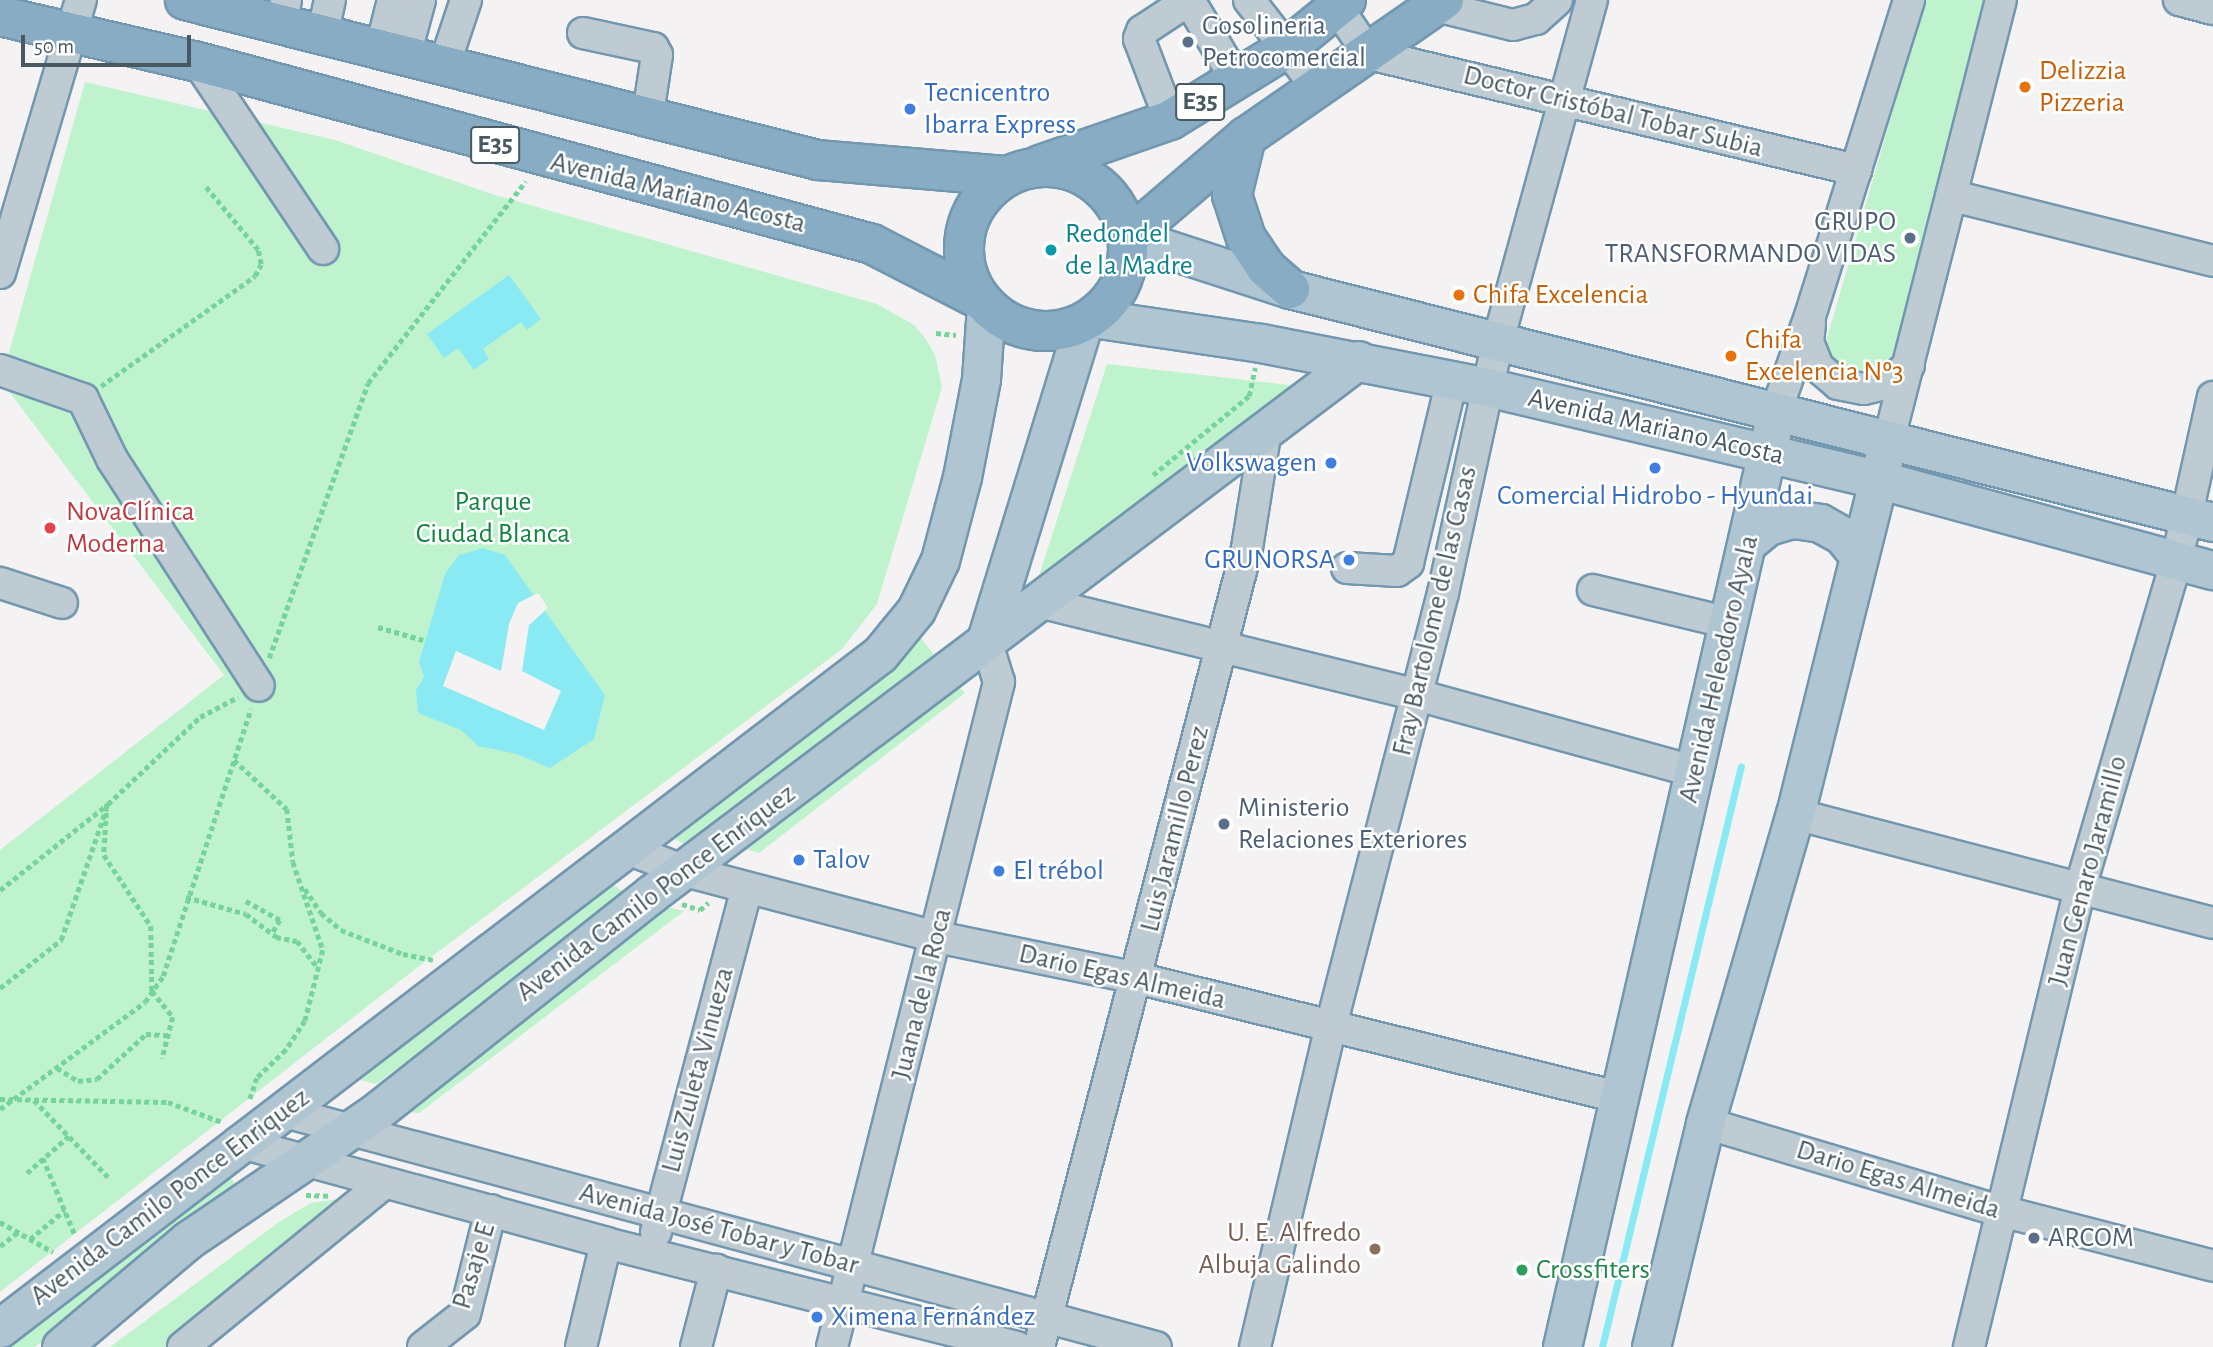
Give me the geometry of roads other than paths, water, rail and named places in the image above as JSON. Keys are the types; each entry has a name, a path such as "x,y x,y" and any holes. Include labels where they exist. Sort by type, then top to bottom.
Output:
{"highway":[{"name":"E35","path":"186,0 283,13 322,37 647,120 818,160 1080,174 1099,187 1114,204 1130,236 1246,137 1440,3"},
{"name":"E35","path":"1088,320 1067,329 1032,330 1015,326 983,303 966,268 964,232 972,210 1021,172 1170,120 1287,48 1338,3"},
{"name":"Avenida Mariano Acosta","path":"0,16 76,16 198,62 543,159 872,244 983,303"},
{"path":"1246,137 1232,195 1246,238 1266,268 1290,289"},
{"path":"1088,320 1120,286 1130,236"}],"main road":[{"name":"Avenida Mariano Acosta","path":"1130,236 1290,289 1776,411 1888,443 2200,518"},
{"name":"Avenida Camilo Ponce Enriquez","path":"0,1328 231,1132 625,848 880,654 916,610 940,559 962,477 981,379 983,303"},
{"name":"Avenida Mariano Acosta","path":"1088,320 1359,360 1469,384 1878,479 2213,570"},
{"path":"986,640 1088,320"},
{"name":"Avenida Camilo Ponce Enriquez","path":"61,1347 188,1240 345,1131 986,640 1359,360"},
{"name":"Avenida Heleodoro Ayala","path":"1562,1347 1696,772 1776,411"},
{"path":"1651,1347 1705,1123 1795,814 1888,443"},
{"path":"1748,542 1768,526 1794,519 1820,523 1842,536 1859,556"}],"street":[{"path":"322,37 330,0"},
{"path":"392,55 393,0"},
{"path":"392,55 419,0"},
{"path":"443,69 466,0"},
{"path":"1170,120 1139,39 1142,30 1189,0 1236,79"},
{"path":"1249,0 1317,87"},
{"path":"1440,3 1513,25 1536,19 1557,0"},
{"name":"Fray Bartolome de las Casas","path":"1255,1347 1331,1026 1417,695 1469,384 1498,341 1562,99 1592,0"},
{"name":"Avenida Heleodoro Ayala","path":"1776,411 1810,316 1909,0"},
{"path":"1888,443 2001,0"},
{"path":"2179,0 2213,9"},
{"path":"1338,3 1369,54"},
{"path":"0,273 76,16"},
{"path":"583,33 653,48 657,55 647,120"},
{"name":"Doctor Cristóbal Tobar Subia","path":"1369,54 1857,170"},
{"path":"198,62 323,249"},
{"path":"1953,196 2213,261"},
{"path":"1810,316 1808,342 1818,367 1839,384 1864,389 1889,383 1909,365"},
{"path":"0,370 83,398 112,459 259,686"},
{"path":"1347,568 1397,571 1408,563 1469,384"},
{"name":"Juan Genaro Jaramillo","path":"1969,1347 2081,885 2176,559 2200,518 2213,397"},
{"name":"Luis Jaramillo Perez","path":"1039,1347 1138,978 1222,649 1247,548 1266,430"},
{"path":"0,583 62,603"},
{"path":"1594,590 1729,623"},
{"path":"1039,602 1417,695 1696,772"},
{"name":"Juana de la Roca","path":"832,1347 999,682 986,640"},
{"path":"1795,814 2081,885 2213,923"},
{"name":"Dario Egas Almeida","path":"625,848 685,870 747,888 937,937 1138,978 1621,1098"},
{"name":"Luis Zuleta Vinueza","path":"652,1254 660,1213 747,888"},
{"name":"Avenida José Tobar y Tobar","path":"265,1109 1157,1347"},
{"name":"Dario Egas Almeida","path":"1705,1123 2001,1211 2213,1266"},
{"name":"Avenida José Tobar y Tobar","path":"231,1132 303,1160 384,1183 606,1243 1017,1347"},
{"path":"183,1347 384,1183"},
{"name":"Pasaje E","path":"423,1347 465,1314 491,1210"},
{"path":"581,1347 606,1243"},
{"path":"696,1347 716,1270"}],"water":[{"path":"509,275 541,319 527,330 521,322 483,349 489,359 474,370 458,348 444,358 427,334"},
{"path":"483,548 505,555 605,695 594,739 550,768 517,754 478,746 461,730 418,713 416,690 424,677 419,662 445,574 459,555"}],"waterway":[{"path":"1602,1347 1741,766"}],"place":[{"name":"Gosolineria Petrocomercial","path":"1188,42"},
{"name":"Delizzia Pizzeria","path":"2025,87"},
{"name":"Tecnicentro Ibarra Express","path":"910,109"},
{"name":"GRUPO TRANSFORMANDO VIDAS","path":"1910,238"},
{"name":"Redondel de la Madre","path":"1051,250"},
{"name":"Chifa Excelencia","path":"1459,295"},
{"name":"Chifa Excelencia Nº3","path":"1731,356"},
{"name":"Volkswagen","path":"1331,463"},
{"name":"Comercial Hidrobo - Hyundai","path":"1655,468"},
{"name":"NovaClínica Moderna","path":"50,528"},
{"name":"GRUNORSA","path":"1349,560"},
{"name":"Ministerio Relaciones Exteriores","path":"1224,824"},
{"name":"Talov","path":"799,860"},
{"name":"El trébol","path":"999,871"},
{"name":"ARCOM","path":"2034,1238"},
{"name":"U. E. Alfredo Albuja Galindo","path":"1375,1249"},
{"name":"Crossfiters","path":"1522,1270"},
{"name":"Ximena Fernández","path":"817,1317"}],"park label":[{"name":"Parque Ciudad Blanca","path":"493,518"}]}
